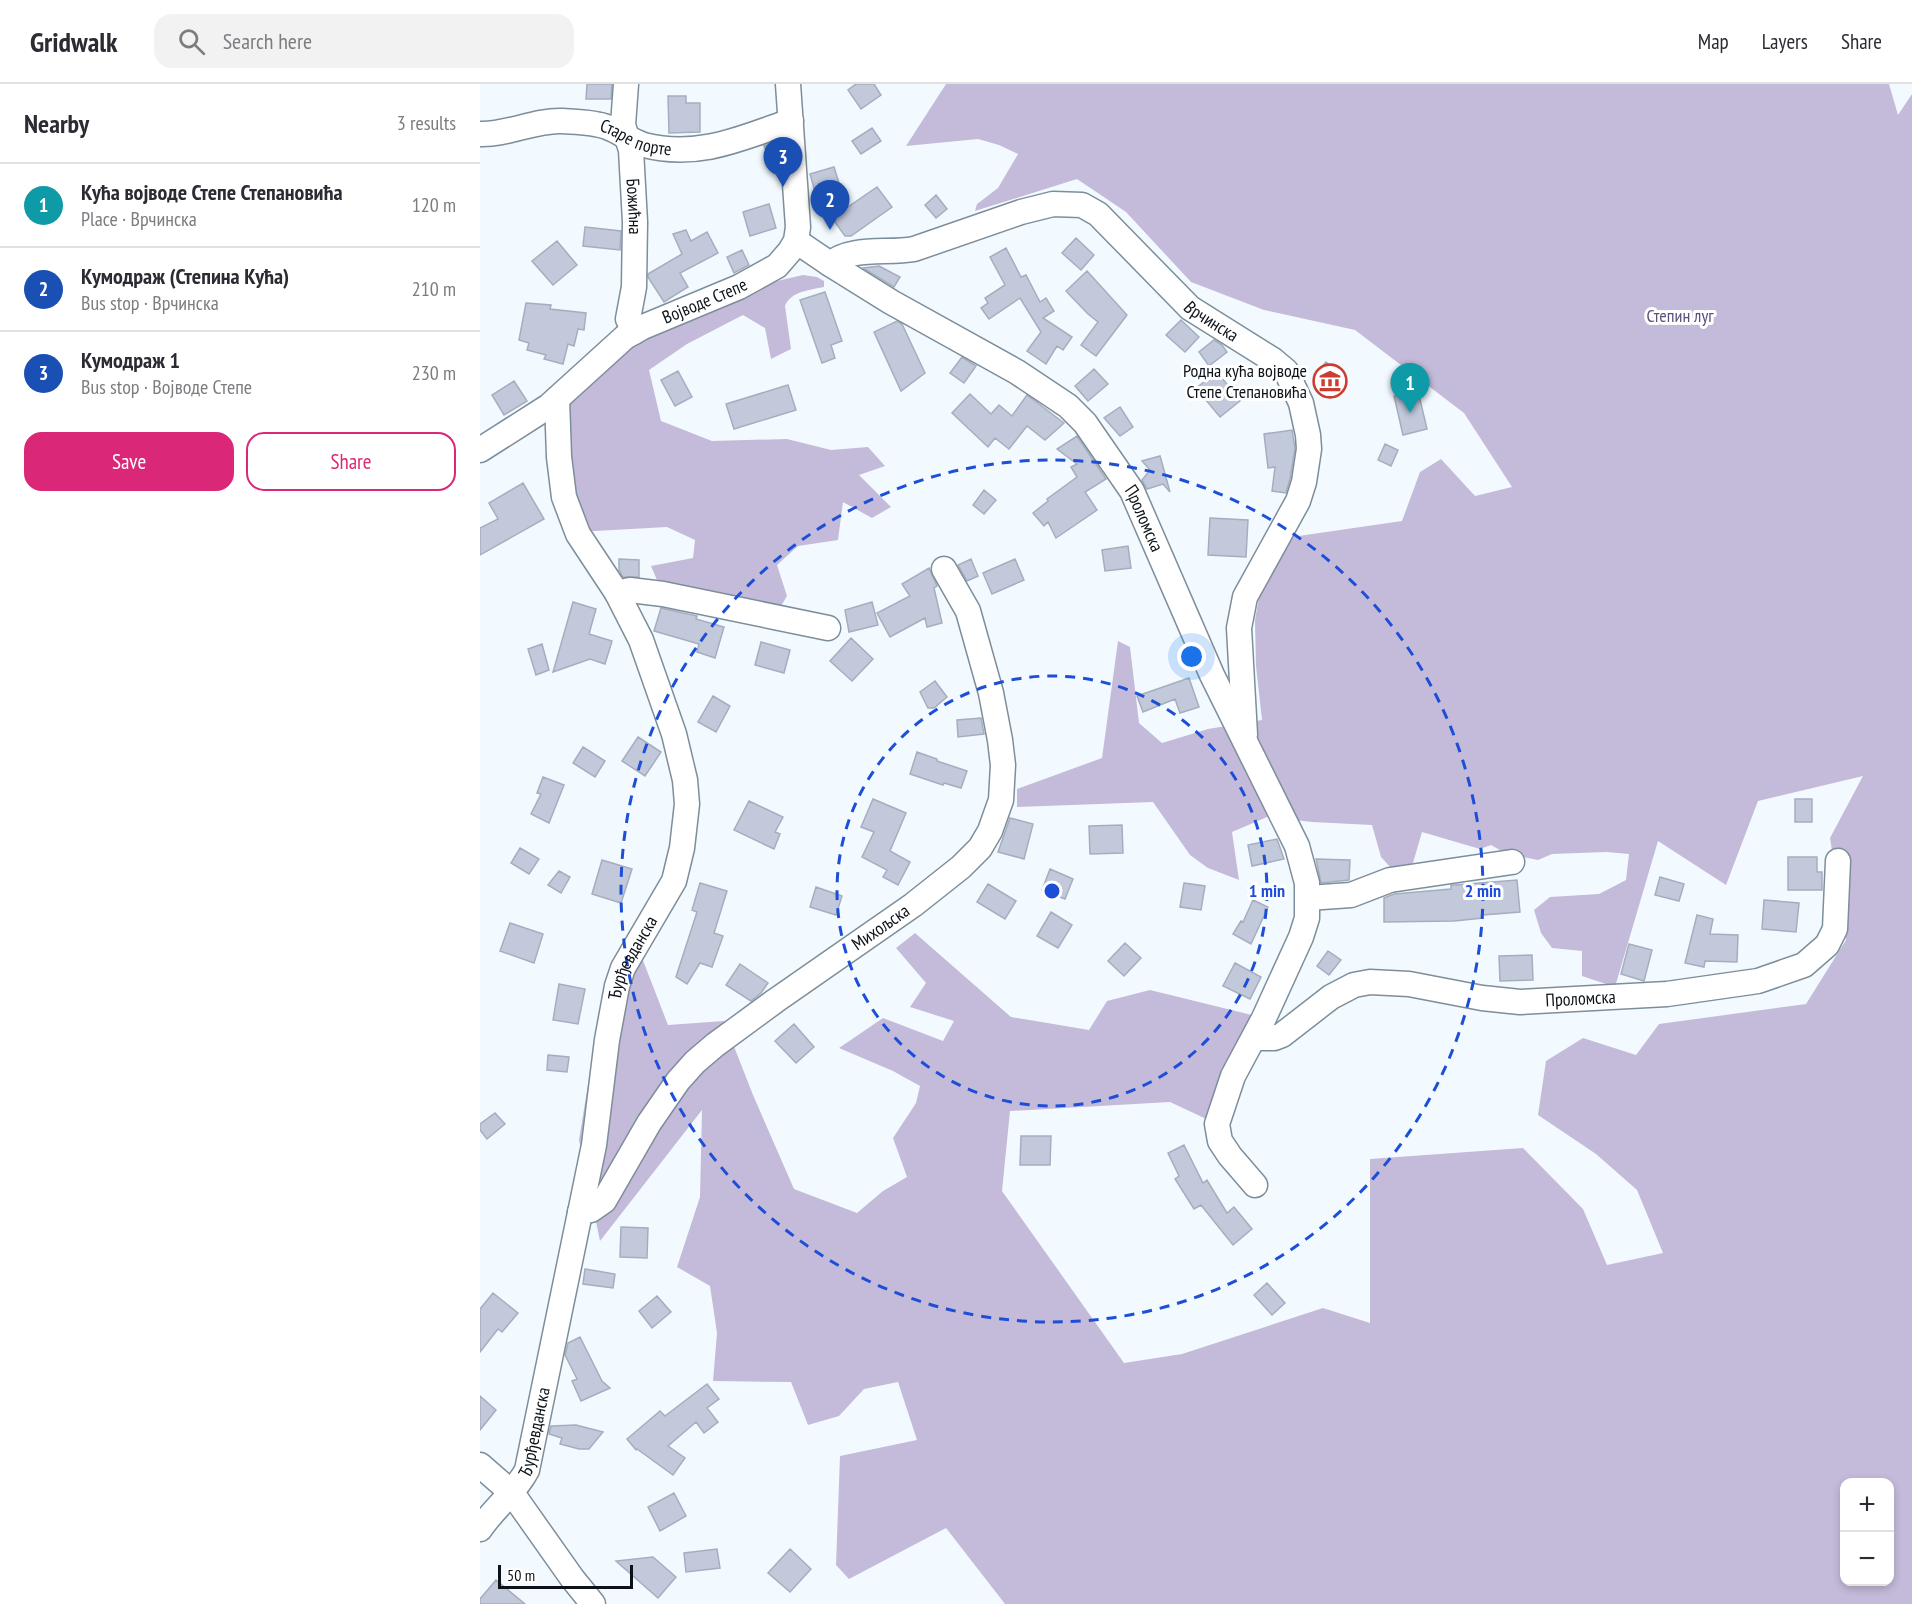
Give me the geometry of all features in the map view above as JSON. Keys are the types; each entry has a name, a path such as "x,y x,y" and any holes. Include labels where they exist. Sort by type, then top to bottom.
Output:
{"street":[{"name":"Божићна","path":"626,84 623,125 632,150 635,222 634,287 628,319 634,332"},
{"path":"788,84 798,218 796,241 830,264"},
{"name":"Старе порте","path":"480,134 500,133 540,123 561,121 600,125 619,132 637,143 661,148 705,149 791,121"},
{"name":"Врчинска","path":"830,264 847,254 900,252 914,249 1021,212 1053,204 1082,205 1098,214 1190,308 1273,360 1286,371 1301,403 1309,450 1298,501 1245,597 1242,609 1239,628 1246,740"},
{"name":"Војводе Степе","path":"480,450 539,413 602,356 634,332 761,275 786,258 796,241"},
{"name":"Проломска","path":"830,264 891,302 1017,372 1068,406 1085,423 1132,491 1212,675 1297,846 1306,875 1307,918 1301,937 1255,1038 1233,1076 1217,1124 1220,1141 1255,1185"},
{"name":"Ђурђевданска","path":"480,1529 495,1508 519,1484 527,1470 594,1145 612,1006 623,968 674,881 682,848 687,804 685,780 674,734 641,640 617,592 578,534 564,497 559,457 557,399"},
{"name":"Михољска","path":"580,1212 591,1210 604,1201 649,1123 678,1081 695,1062 775,1001 913,905 961,867 980,848 990,831 1001,800 1003,781 1000,740 991,693 968,611 944,569"},
{"path":"617,592 630,590 663,594 828,628"},
{"name":"Проломска","path":"1255,1038 1274,1038 1282,1035 1331,997 1354,985 1370,982 1409,984 1482,998 1520,1002 1667,994 1758,981 1804,965 1827,945 1835,929 1838,861"},
{"path":"1308,898 1351,896 1390,880 1512,862"},
{"path":"480,1465 512,1492 593,1604"}],"green space":[{"name":"Степин луг","path":"946,84 1889,84 1898,115 1912,94 1912,1604 1005,1604 946,1528 849,1579 836,1565 840,1456 917,1440 898,1382 864,1389 839,1416 808,1425 791,1382 713,1381 717,1333 710,1286 677,1267 700,1197 702,1110 600,1241 579,1140 602,998 637,945 668,1025 724,1021 794,1189 857,1213 883,1191 907,1177 893,1138 916,1103 920,1086 893,1071 839,1048 883,1018 943,1041 954,1021 910,1007 926,983 896,948 915,933 1011,1017 1089,1030 1107,1001 1150,990 1264,1018 1217,1124 1170,1102 1010,1111 1002,1191 1124,1363 1182,1354 1323,1308 1370,1323 1370,1159 1523,1148 1583,1209 1607,1265 1663,1253 1637,1190 1596,1154 1538,1115 1546,1061 1583,1038 1636,1055 1659,1024 1806,1004 1846,940 1830,838 1863,776 1758,801 1726,885 1658,841 1615,987 1582,976 1582,951 1552,948 1541,933 1534,910 1550,897 1599,894 1626,880 1629,854 1607,852 1552,854 1538,860 1507,854 1491,845 1480,849 1422,832 1413,863 1404,867 1391,868 1381,857 1372,825 1267,817 1232,832 1239,880 1208,868 1190,855 1153,802 1017,807 1017,789 1102,758 1118,641 1130,647 1139,723 1162,743 1208,729 1262,720 1256,666 1255,620 1265,562 1278,539 1402,521 1420,472 1441,459 1475,496 1512,487 1464,413 1355,330 1264,310 1191,282 1126,212 1077,179 975,211 977,204 998,188 1018,154 978,139 906,146"},
{"path":"803,275 817,277 824,281 824,287 796,294 785,306 791,349 771,359 765,328 743,315 687,344 649,370 661,421 712,441 787,439 831,450 868,447 885,466 859,475 891,507 872,518 843,502 838,540 798,546 777,565 787,596 774,618 663,594 651,566 693,558 695,540 667,527 577,532 563,406 639,338 755,286"}],"building":[{"path":"587,84 612,84 611,99 586,99"},
{"path":"856,84 874,84 881,95 861,109 848,90"},
{"path":"668,96 686,96 686,103 700,103 700,132 669,133"},
{"path":"872,128 881,141 861,154 852,141"},
{"path":"778,141 779,154 769,158 764,146"},
{"path":"834,167 840,186 822,192 821,186 814,188 810,174"},
{"path":"877,187 892,207 851,236 845,236 832,218"},
{"path":"936,195 947,209 936,218 925,205"},
{"path":"769,204 776,228 750,236 743,212"},
{"path":"585,227 621,231 620,250 583,246"},
{"path":"686,230 691,241 707,232 718,253 680,273 688,287 664,302 648,274 682,254 673,234"},
{"path":"1076,238 1094,255 1081,270 1062,253"},
{"path":"557,241 577,265 553,285 532,261"},
{"path":"1006,248 1021,277 1026,275 1040,302 1046,298 1054,311 1043,318 1072,337 1063,350 1057,346 1046,364 1027,351 1041,332 1020,298 989,319 981,308 988,303 985,298 1005,285 990,257"},
{"path":"742,250 749,265 734,273 727,257"},
{"path":"879,266 900,277 894,287 863,268"},
{"path":"1087,271 1127,315 1096,356 1081,345 1098,322 1066,291"},
{"path":"825,292 842,341 831,345 835,358 822,363 800,300"},
{"path":"526,303 551,305 550,309 586,313 584,330 578,329 574,346 568,344 563,364 544,359 546,355 527,350 529,343 519,340"},
{"path":"1181,320 1199,337 1185,352 1166,335"},
{"path":"897,321 902,324 925,373 901,391 874,332"},
{"path":"1214,340 1227,352 1209,366 1199,352"},
{"path":"962,357 976,366 964,383 950,373"},
{"path":"1326,362 1339,373 1330,385 1316,374"},
{"path":"1094,369 1108,384 1088,401 1075,386"},
{"path":"678,371 692,397 675,406 661,380"},
{"path":"1217,372 1230,388 1235,385 1245,397 1220,417 1196,388"},
{"path":"514,381 527,401 504,415 492,395"},
{"path":"788,385 796,410 734,429 726,404"},
{"path":"1418,391 1427,429 1403,435 1394,396"},
{"path":"970,394 991,414 999,405 1012,416 1027,395 1064,423 1045,440 1027,426 1009,449 995,438 988,447 952,413"},
{"path":"1120,407 1133,427 1120,436 1104,418"},
{"path":"1292,430 1295,448 1286,493 1272,491 1275,467 1268,468 1264,434"},
{"path":"1077,436 1106,479 1085,492 1097,510 1056,538 1048,522 1044,526 1033,513 1048,501 1047,499 1077,477 1071,467 1077,464 1057,449"},
{"path":"1385,444 1398,450 1391,466 1378,460"},
{"path":"1160,456 1170,492 1163,484 1147,489 1142,480 1150,470 1142,461"},
{"path":"523,483 544,519 480,555 480,528 498,519 489,503"},
{"path":"984,490 996,500 984,514 973,505"},
{"path":"1210,518 1248,520 1246,557 1208,555"},
{"path":"1128,546 1131,568 1105,571 1102,550"},
{"path":"619,559 639,560 639,577 623,577 619,570"},
{"path":"971,559 978,576 967,581 958,565"},
{"path":"1015,559 1024,580 992,594 983,573"},
{"path":"929,568 937,586 934,588 942,623 927,627 925,618 890,637 877,613 910,596 902,584"},
{"path":"573,602 596,609 589,634 612,641 605,664 590,659 553,672"},
{"path":"872,602 878,625 849,632 845,610"},
{"path":"661,608 697,616 696,619 724,627 715,658 697,652 699,644 654,631"},
{"path":"851,638 873,659 852,681 830,661"},
{"path":"761,642 790,650 784,673 755,665"},
{"path":"542,644 549,670 536,675 528,649"},
{"path":"1189,678 1199,707 1180,713 1175,699 1143,712 1137,696"},
{"path":"935,681 947,697 934,708 928,708 920,692"},
{"path":"713,696 730,706 716,732 698,722"},
{"path":"981,718 984,734 958,737 957,720"},
{"path":"638,737 661,752 645,776 622,761"},
{"path":"583,747 605,761 595,777 573,763"},
{"path":"917,752 967,771 961,788 944,783 943,785 910,774"},
{"path":"543,777 564,785 549,823 531,814 541,794 537,793"},
{"path":"873,799 906,813 890,851 910,862 898,885 883,877 887,870 862,857 874,832 861,827"},
{"path":"1795,799 1812,799 1812,822 1795,822"},
{"path":"749,801 783,817 775,832 780,834 774,849 734,830"},
{"path":"1010,818 1033,824 1024,859 998,852"},
{"path":"1122,825 1123,853 1090,854 1089,826"},
{"path":"1277,839 1284,859 1252,866 1248,845"},
{"path":"520,848 539,859 529,874 511,863"},
{"path":"1788,857 1817,857 1817,872 1822,872 1822,890 1788,890"},
{"path":"1316,859 1350,860 1349,880 1321,883"},
{"path":"602,860 632,869 621,903 592,894"},
{"path":"1050,869 1073,879 1065,899 1042,890"},
{"path":"559,871 570,877 561,893 548,885"},
{"path":"1660,877 1684,884 1679,901 1655,895"},
{"path":"1517,880 1520,912 1483,915 1483,918 1454,921 1384,922 1384,898 1394,894 1451,889 1451,885"},
{"path":"700,883 727,891 714,933 723,936 712,967 700,963 687,984 676,977 697,912 692,910"},
{"path":"1184,883 1205,886 1201,910 1180,907"},
{"path":"988,884 1016,901 1005,919 977,902"},
{"path":"816,887 842,896 836,915 810,907"},
{"path":"1253,900 1268,907 1251,944 1233,934 1241,921 1243,922"},
{"path":"1764,900 1799,903 1796,932 1762,929"},
{"path":"1051,912 1072,925 1058,948 1037,936"},
{"path":"1697,915 1713,919 1710,934 1738,935 1737,962 1705,961 1704,967 1685,963"},
{"path":"510,923 543,934 534,963 500,951"},
{"path":"1125,943 1141,958 1124,976 1108,961"},
{"path":"1629,944 1652,950 1644,981 1621,974"},
{"path":"1328,951 1341,960 1329,975 1317,966"},
{"path":"1532,955 1533,980 1500,981 1499,956"},
{"path":"1235,963 1261,977 1250,999 1223,986"},
{"path":"740,964 768,983 751,1001 726,985"},
{"path":"559,984 585,989 578,1024 553,1020"},
{"path":"794,1024 814,1047 796,1063 775,1041"},
{"path":"548,1055 569,1057 567,1072 547,1070"},
{"path":"495,1113 505,1124 487,1139 480,1130 480,1124"},
{"path":"1021,1136 1051,1136 1050,1165 1020,1165"},
{"path":"1184,1145 1203,1183 1207,1180 1227,1213 1234,1207 1252,1229 1233,1245 1201,1205 1194,1209 1175,1179 1179,1176 1168,1153"},
{"path":"621,1227 648,1228 647,1258 620,1257"},
{"path":"585,1269 615,1274 613,1288 583,1284"},
{"path":"1267,1283 1285,1303 1272,1315 1254,1295"},
{"path":"493,1293 518,1313 502,1332 498,1329 480,1352 480,1309"},
{"path":"657,1296 671,1312 652,1328 639,1311"},
{"path":"580,1337 602,1381 610,1388 581,1401 572,1381 577,1379 565,1355 568,1343"},
{"path":"707,1384 719,1399 707,1408 718,1422 704,1433 696,1422 668,1446 685,1458 673,1475 636,1450 627,1439 660,1411 665,1416"},
{"path":"480,1396 496,1410 480,1430"},
{"path":"576,1425 603,1432 589,1449 560,1444 562,1438 549,1434 551,1426"},
{"path":"674,1493 686,1516 660,1531 648,1507"},
{"path":"717,1549 720,1568 686,1572 684,1553"},
{"path":"790,1549 811,1569 790,1592 768,1573"},
{"path":"653,1557 676,1577 658,1598 616,1561"},
{"path":"496,1580 525,1604 480,1604 480,1599"}],"place":[{"name":"Кумодраж 1","path":"783,187"},
{"name":"Кумодраж (Степина Кућа)","path":"830,230"},
{"name":"Родна кућа војводе Степе Степановића","path":"1330,381"},
{"name":"Кућа војводе Степе Степановића","path":"1410,413"}]}
